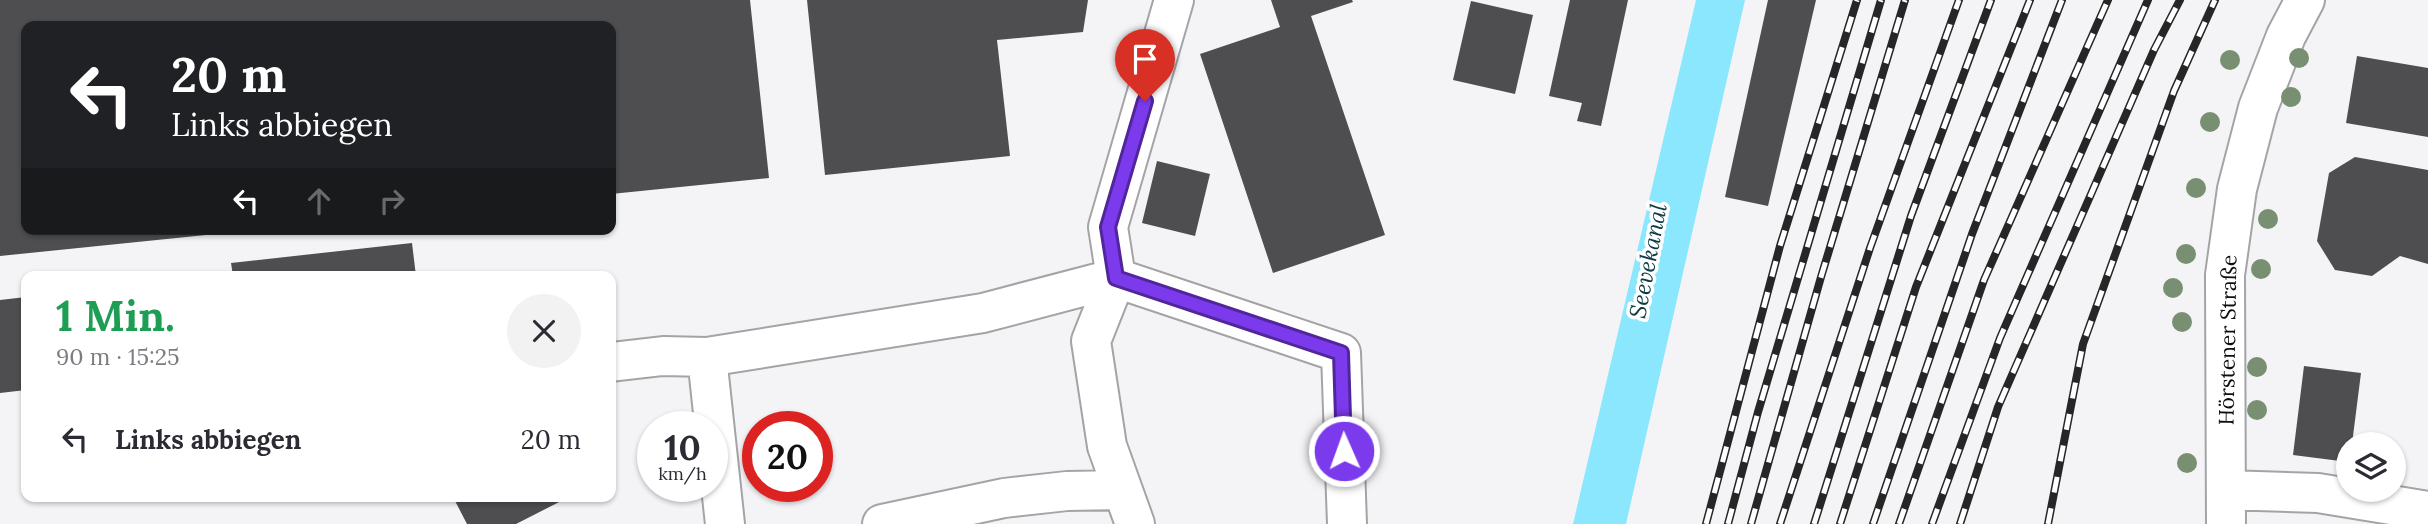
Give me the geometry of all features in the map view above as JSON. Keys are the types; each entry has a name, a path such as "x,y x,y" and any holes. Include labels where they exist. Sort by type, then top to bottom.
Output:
{"street":[{"path":"1129,507 1107,446 1091,341 1116,278 1108,227 1174,0"},
{"name":"Hörstener Straße","path":"2226,507 2225,275 2237,190 2258,108 2286,36 2305,0"},
{"path":"616,361 663,356 707,357 983,313 1116,278 1341,353 1347,524"},
{"path":"707,357 725,524"},
{"path":"882,524 1004,498 1067,491 1129,507"},
{"path":"2226,507 2318,493 2428,511"}],"water":[{"name":"Seevekanal","path":"1696,0 1745,0 1626,524 1573,524"}],"building":[{"path":"0,0 750,0 769,178 616,193 616,21 21,21 21,235 206,235 0,256"},
{"path":"807,0 1088,0 1083,32 997,40 1010,156 825,175"},
{"path":"1271,0 1353,2 1311,16 1385,235 1273,273 1200,54 1280,27"},
{"path":"1570,0 1628,0 1601,126 1577,121 1582,103 1549,96"},
{"path":"1768,0 1816,0 1768,206 1725,197"},
{"path":"1471,1 1533,15 1515,94 1453,80"},
{"path":"2357,56 2428,68 2428,137 2346,123"},
{"path":"2355,157 2428,170 2428,264 2400,256 2372,276 2335,270 2317,241 2329,173"},
{"path":"1157,161 1210,174 1195,236 1142,223"},
{"path":"412,243 415,271 232,271 231,263"},
{"path":"21,298 21,391 0,393 0,300"},
{"path":"2304,366 2361,373 2354,432 2336,432 2336,460 2293,455"},
{"path":"456,502 559,502 516,524 467,524"}],"railway":[{"path":"1706,524 1780,246 1857,0"},
{"path":"1728,524 1758,412 1881,0"},
{"path":"1751,524 1821,277 1905,0"},
{"path":"1780,524 1870,248 1959,0"},
{"path":"1814,524 1911,216 1991,0"},
{"path":"1840,524 1916,287 2030,0"},
{"path":"1873,524 1972,234 2062,0"},
{"path":"1899,524 1984,280 2108,0"},
{"path":"1932,524 2000,338 2148,0"},
{"path":"1960,524 1998,407 2154,50 2180,0"},
{"path":"2048,524 2083,344 2174,91 2215,0"}],"route":[{"path":"1145,101 1108,227 1116,278 1341,353 1344,451"}]}
